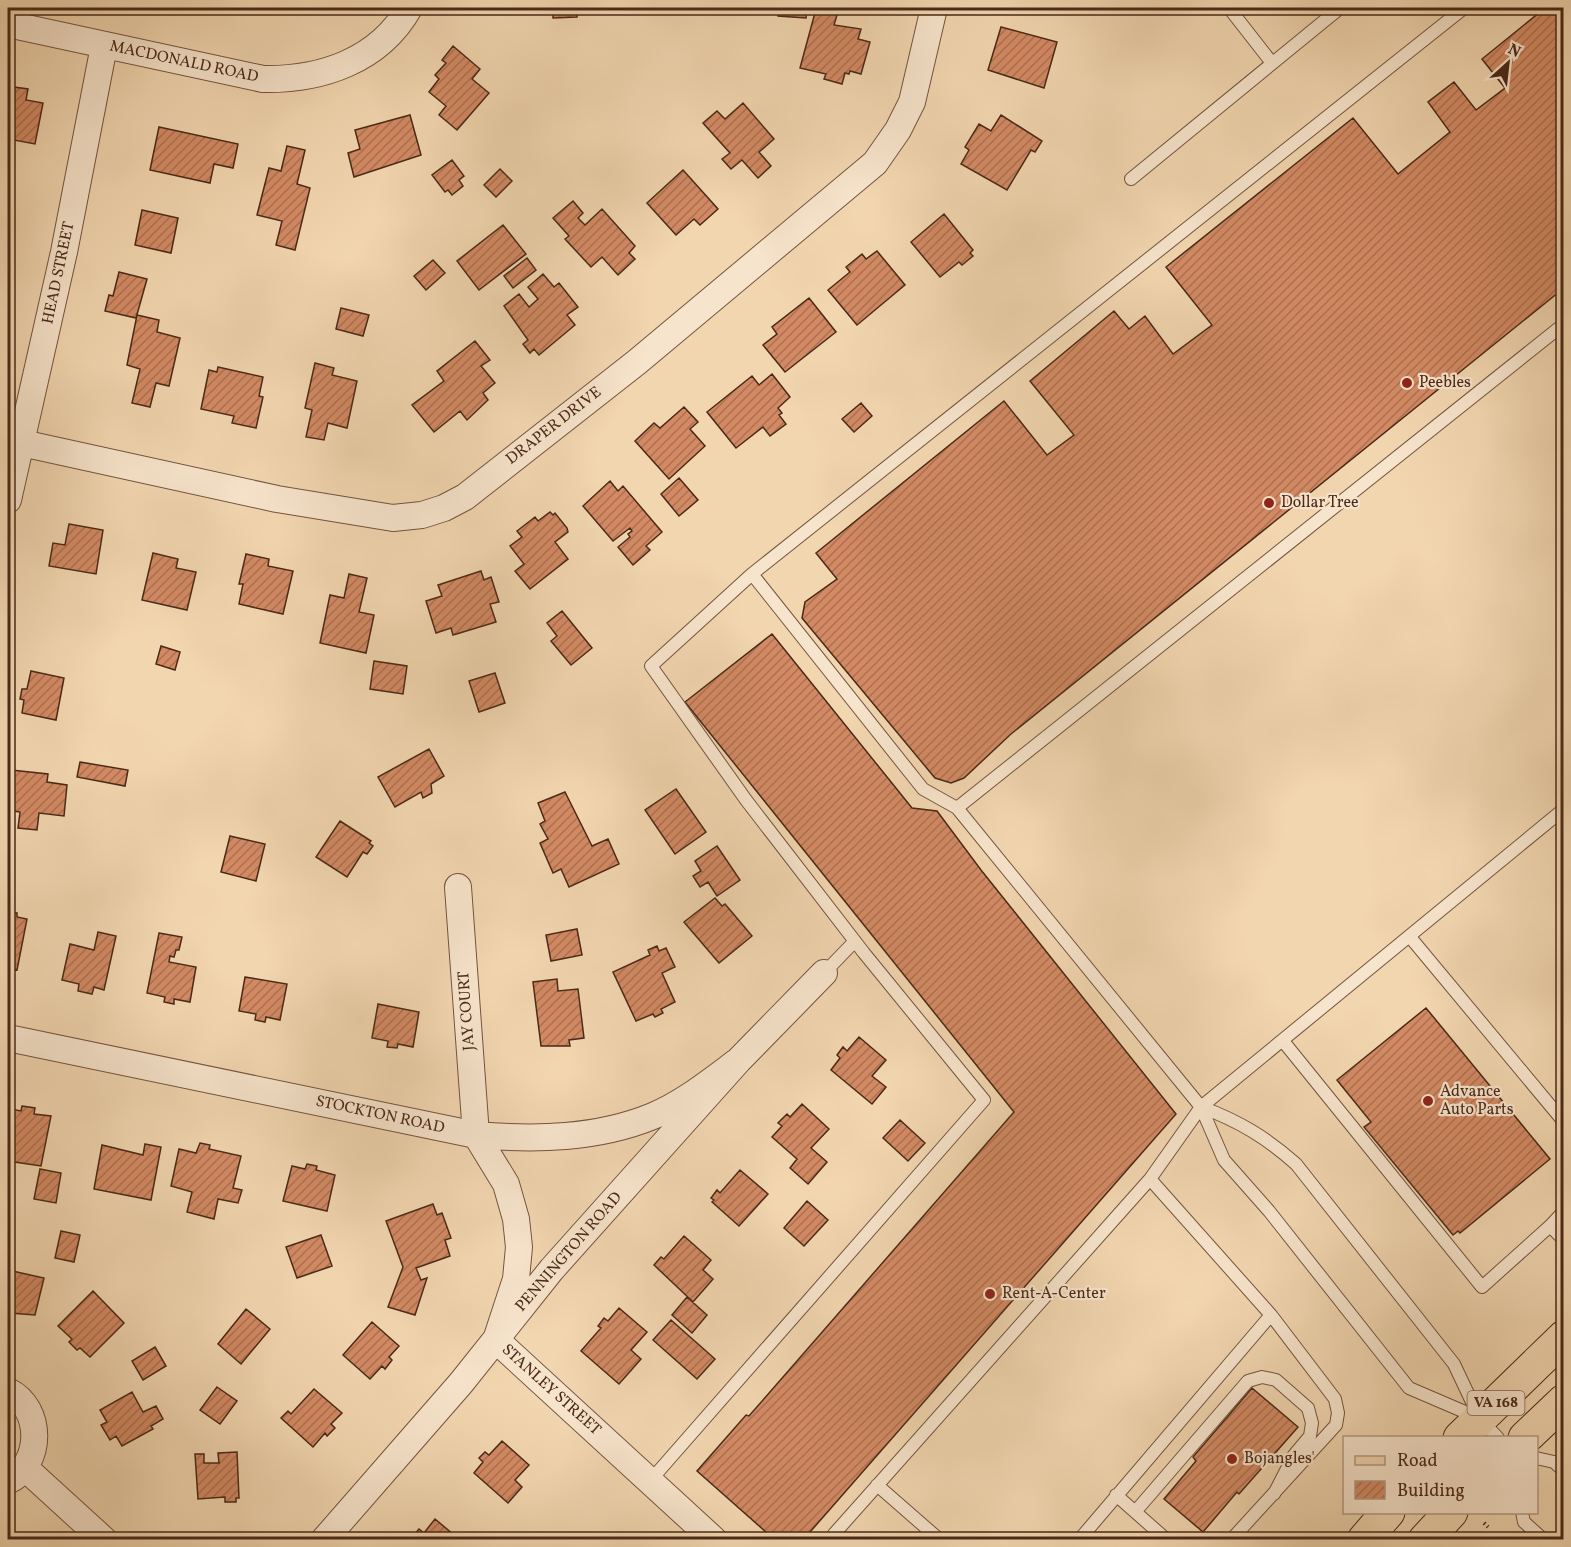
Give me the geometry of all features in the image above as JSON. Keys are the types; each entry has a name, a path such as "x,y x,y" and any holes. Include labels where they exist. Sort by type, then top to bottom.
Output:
{"main road":[{"name":"VA 168","path":"1479,1431 1563,1338"},
{"name":"VA 168","path":"1526,1436 1563,1401"},
{"path":"1364,1539 1386,1514"},
{"path":"1425,1539 1449,1514"}],"street":[{"name":"MACDONALD ROAD","path":"8,24 263,79 295,79 327,73 356,60 382,41 401,22 409,8"},
{"name":"DRAPER DRIVE","path":"15,441 242,492 393,518 422,515 444,508 465,496 636,362 875,163 898,130 912,102 933,8"},
{"name":"HEAD STREET","path":"8,500 15,441 64,252 104,46"},
{"name":"JAY COURT","path":"458,887 476,1135"},
{"name":"PENNINGTON ROAD","path":"324,1539 496,1340 552,1269 738,1061 824,973"},
{"name":"STOCKTON ROAD","path":"8,1038 476,1135 525,1139 555,1137 626,1125 654,1116 698,1091 738,1061"},
{"name":"STANLEY STREET","path":"476,1135 506,1184 516,1219 518,1238 516,1279 496,1340 714,1539"},
{"path":"8,1391 24,1405 32,1420 34,1436 32,1453 16,1474 104,1539"}],"lane":[{"path":"1229,8 1272,63"},
{"path":"1131,179 1340,8"},
{"path":"650,1481 984,1100 855,941 746,800 651,666 752,574 1464,8"},
{"path":"957,808 1563,324"},
{"path":"752,574 923,789 957,808 1202,1107 1224,1160 1269,1211 1409,1388 1479,1431"},
{"path":"841,1539 834,1534 1150,1179 1202,1107 1563,809"},
{"path":"1410,937 1563,1122"},
{"path":"824,973 855,941"},
{"path":"1283,1041 1482,1287 1550,1226 1563,1211"},
{"path":"1202,1107 1237,1120 1269,1139 1296,1164 1454,1364 1479,1431"},
{"path":"1150,1179 1271,1315 1335,1399 1338,1413 1336,1425 1231,1539"},
{"path":"1550,1226 1563,1240"},
{"path":"1079,1539 1271,1315"},
{"path":"1135,1512 1248,1381 1262,1377 1276,1380 1308,1408 1312,1423 1310,1436 1294,1455 1274,1494"},
{"path":"1538,1458 1554,1462 1563,1471"},
{"path":"877,1485 940,1539"},
{"path":"1116,1495 1167,1539"},
{"path":"1522,1514 1524,1522 1544,1539"}],"path":[{"path":"1484,1523 1488,1527"}],"building":[{"path":"553,8 577,8 577,17 553,18"},
{"path":"778,8 807,8 806,18 778,16"},
{"path":"1545,8 1564,8 1564,288 1011,734 964,778 951,783 935,778 802,618 805,602 837,579 816,553 1004,401 1047,455 1074,435 1030,381 1114,311 1129,329 1145,316 1173,354 1212,325 1166,267 1353,118 1398,174 1450,132 1428,102 1454,82 1476,110 1505,88 1482,59"},
{"path":"816,9 837,15 834,25 861,29 858,39 870,42 861,74 850,71 849,74 845,73 842,84 824,79 826,74 800,68"},
{"path":"1001,27 1057,42 1044,88 988,70"},
{"path":"453,46 480,69 472,79 489,93 457,130 439,115 446,106 429,92 439,79 435,75 446,63 442,60"},
{"path":"14,87 28,89 26,100 43,103 35,144 8,139 8,97 12,98"},
{"path":"743,103 774,139 759,152 771,166 758,178 742,160 731,169 722,159 730,153 703,123 717,111 725,119"},
{"path":"410,115 421,155 354,177 348,153 360,149 355,130"},
{"path":"1001,115 1042,141 1035,152 1031,150 1007,190 961,164 969,150 965,147 979,124 991,131"},
{"path":"159,127 238,144 233,168 214,164 210,183 150,170"},
{"path":"287,146 305,150 297,184 310,188 295,250 276,245 282,221 257,215 269,168 281,171"},
{"path":"452,160 464,176 459,180 463,186 452,195 448,190 445,192 432,175"},
{"path":"500,169 512,181 496,197 484,185"},
{"path":"683,170 718,209 700,225 694,219 676,235 647,203"},
{"path":"573,201 583,213 578,218 585,225 602,209 635,246 629,253 635,259 618,275 602,257 591,267 565,239 569,236 553,218"},
{"path":"142,210 178,218 171,253 135,245"},
{"path":"944,214 973,250 970,253 973,256 962,265 959,262 940,277 911,242"},
{"path":"503,225 526,254 479,290 457,261"},
{"path":"877,251 905,285 857,325 828,290 850,272 846,267 862,254 866,259"},
{"path":"527,258 536,270 513,288 504,276"},
{"path":"433,260 445,273 426,290 414,276"},
{"path":"119,272 147,279 136,318 105,311 109,295 113,296"},
{"path":"543,274 554,287 559,283 578,307 567,315 575,325 539,355 534,349 530,353 523,344 528,340 504,306 519,294 529,307 538,299 528,287"},
{"path":"809,298 836,332 785,372 763,345 777,334 772,327"},
{"path":"341,308 369,315 363,336 336,329"},
{"path":"137,315 159,320 157,332 180,338 169,386 156,383 150,407 132,403 140,369 127,365"},
{"path":"475,341 490,360 481,366 495,383 483,393 488,400 467,420 460,411 434,432 412,405 444,381 437,371"},
{"path":"315,363 334,368 332,375 357,381 347,428 328,423 324,440 306,437 312,410 305,408"},
{"path":"218,367 263,377 259,396 263,397 256,428 232,423 234,416 201,409 209,370 217,372"},
{"path":"772,374 790,397 778,408 782,413 779,415 786,424 770,436 763,427 736,448 707,412 752,376 759,385"},
{"path":"861,403 872,416 854,432 842,419"},
{"path":"684,407 698,422 690,429 705,446 669,479 635,441 654,423 660,428"},
{"path":"679,478 698,500 679,516 661,494"},
{"path":"610,481 618,491 623,486 662,532 646,546 650,550 633,565 618,547 630,537 628,534 632,531 630,528 613,541 583,506"},
{"path":"550,512 553,515 555,513 567,528 568,532 555,542 568,559 530,589 515,571 524,564 510,546 522,537 517,531 535,517 538,521"},
{"path":"69,524 103,530 96,574 49,566 53,543 65,545"},
{"path":"153,553 178,559 176,568 196,572 187,610 142,600"},
{"path":"246,554 269,559 268,566 293,571 283,614 239,604 243,584 239,584"},
{"path":"481,571 484,580 491,577 499,602 490,604 496,622 453,635 451,628 436,633 426,601 442,596 438,585"},
{"path":"349,574 367,578 359,612 374,615 366,653 320,643 330,595 344,598"},
{"path":"562,611 592,648 571,665 551,641 557,636 547,623"},
{"path":"772,634 912,808 937,811 981,870 1176,1114 803,1540 775,1540 697,1471 746,1415 749,1416 1014,1112 685,702"},
{"path":"161,646 180,652 175,670 156,664"},
{"path":"374,661 407,666 403,694 370,689"},
{"path":"31,671 64,678 56,720 22,713 24,700 20,699 22,689 27,689"},
{"path":"495,673 505,703 479,712 469,681"},
{"path":"429,749 444,776 431,784 432,793 423,798 421,792 395,807 378,777"},
{"path":"80,762 128,770 125,786 77,777"},
{"path":"11,770 48,774 47,782 67,785 64,816 39,813 37,830 18,828 20,812 8,810"},
{"path":"676,789 706,832 675,854 645,810"},
{"path":"565,792 592,846 608,839 619,864 569,887 561,869 553,873 540,843 548,839 540,824 545,821 538,803"},
{"path":"340,821 371,841 369,843 373,846 367,854 363,852 347,877 316,857"},
{"path":"230,836 265,844 256,881 221,872"},
{"path":"717,846 740,880 717,896 708,882 700,887 693,876 701,871 695,861"},
{"path":"715,898 722,906 725,904 752,936 719,963 684,922"},
{"path":"9,912 17,913 17,917 27,919 17,970 14,969 13,973 8,972"},
{"path":"577,929 582,955 551,961 546,935"},
{"path":"98,932 116,936 104,990 94,987 92,994 78,991 79,984 62,980 70,944 94,950"},
{"path":"159,933 182,937 179,950 176,950 174,957 170,956 169,962 196,967 190,1002 174,999 174,1004 164,1002 165,997 147,993"},
{"path":"657,946 659,951 666,948 675,967 662,973 675,1002 661,1009 663,1013 655,1017 653,1014 636,1021 613,972 650,955 648,950"},
{"path":"245,977 287,984 280,1020 266,1017 265,1022 255,1020 256,1014 239,1011"},
{"path":"557,979 558,991 578,989 584,1038 569,1040 570,1046 541,1046 533,982"},
{"path":"378,1004 419,1012 413,1047 398,1044 397,1048 387,1047 388,1041 372,1038"},
{"name":"Advance Auto Parts","path":"1426,1008 1550,1159 1460,1233 1458,1231 1453,1235 1364,1127 1371,1122 1337,1080"},
{"path":"859,1037 886,1060 872,1076 886,1087 872,1104 831,1070 840,1058 837,1055 843,1047 847,1051"},
{"path":"802,1104 829,1129 811,1148 827,1162 808,1184 790,1168 797,1159 772,1137 782,1126 778,1123 787,1114 790,1117"},
{"path":"22,1106 35,1108 34,1114 51,1116 41,1166 8,1161 10,1109 21,1111"},
{"path":"900,1120 925,1143 908,1161 883,1138"},
{"path":"200,1143 210,1145 209,1149 241,1156 233,1188 242,1190 238,1203 218,1199 214,1219 187,1212 192,1192 171,1186 179,1149 196,1153"},
{"path":"145,1144 161,1147 151,1200 94,1189 102,1145 143,1155"},
{"path":"307,1164 317,1166 316,1170 335,1175 327,1211 283,1201 292,1166 305,1169"},
{"path":"40,1169 61,1173 56,1203 34,1199"},
{"path":"740,1170 768,1194 739,1226 712,1202 714,1200 711,1198 717,1190 720,1193"},
{"path":"807,1201 828,1220 804,1246 784,1228"},
{"path":"433,1204 437,1215 442,1213 451,1238 445,1240 450,1256 416,1268 421,1280 427,1278 415,1315 388,1307 403,1267 386,1221"},
{"path":"61,1231 80,1235 74,1262 55,1258"},
{"path":"321,1235 332,1266 297,1278 286,1247"},
{"path":"684,1236 711,1260 703,1270 713,1279 693,1302 654,1265 661,1257 664,1259"},
{"path":"8,1270 44,1278 35,1315 10,1313"},
{"path":"93,1291 124,1323 90,1357 80,1348 77,1350 69,1342 72,1339 58,1326"},
{"path":"687,1297 707,1315 692,1333 672,1315"},
{"path":"619,1308 647,1332 631,1350 641,1359 619,1384 581,1351 601,1328 598,1326 604,1318 608,1321"},
{"path":"246,1309 270,1329 241,1364 218,1344"},
{"path":"671,1320 715,1359 697,1379 653,1340"},
{"path":"372,1322 399,1346 389,1357 392,1360 385,1369 382,1366 370,1379 343,1355"},
{"path":"155,1347 166,1366 143,1380 132,1361"},
{"path":"217,1387 237,1401 220,1424 200,1410"},
{"name":"Bojangles'","path":"1252,1388 1298,1427 1203,1532 1164,1499 1196,1461 1193,1457"},
{"path":"314,1389 342,1413 331,1424 335,1428 327,1436 325,1433 313,1447 281,1418 288,1411 291,1414"},
{"path":"132,1392 143,1412 156,1406 163,1419 151,1426 153,1429 122,1446 116,1436 110,1440 101,1425 107,1422 100,1410"},
{"path":"502,1441 529,1465 515,1480 522,1487 508,1503 474,1473 483,1462 479,1458 485,1452 489,1455"},
{"path":"237,1452 239,1498 236,1498 236,1502 225,1502 225,1497 198,1499 195,1454 204,1454 204,1463 219,1463 218,1453"},
{"path":"435,1519 460,1540 416,1540 413,1536 419,1529 424,1533"}],"place":[{"name":"Peebles","path":"1407,383"},
{"name":"Dollar Tree","path":"1269,503"},
{"name":"Advance Auto Parts","path":"1428,1101"},
{"name":"Rent-A-Center","path":"990,1294"},
{"name":"Bojangles'","path":"1232,1459"}]}
